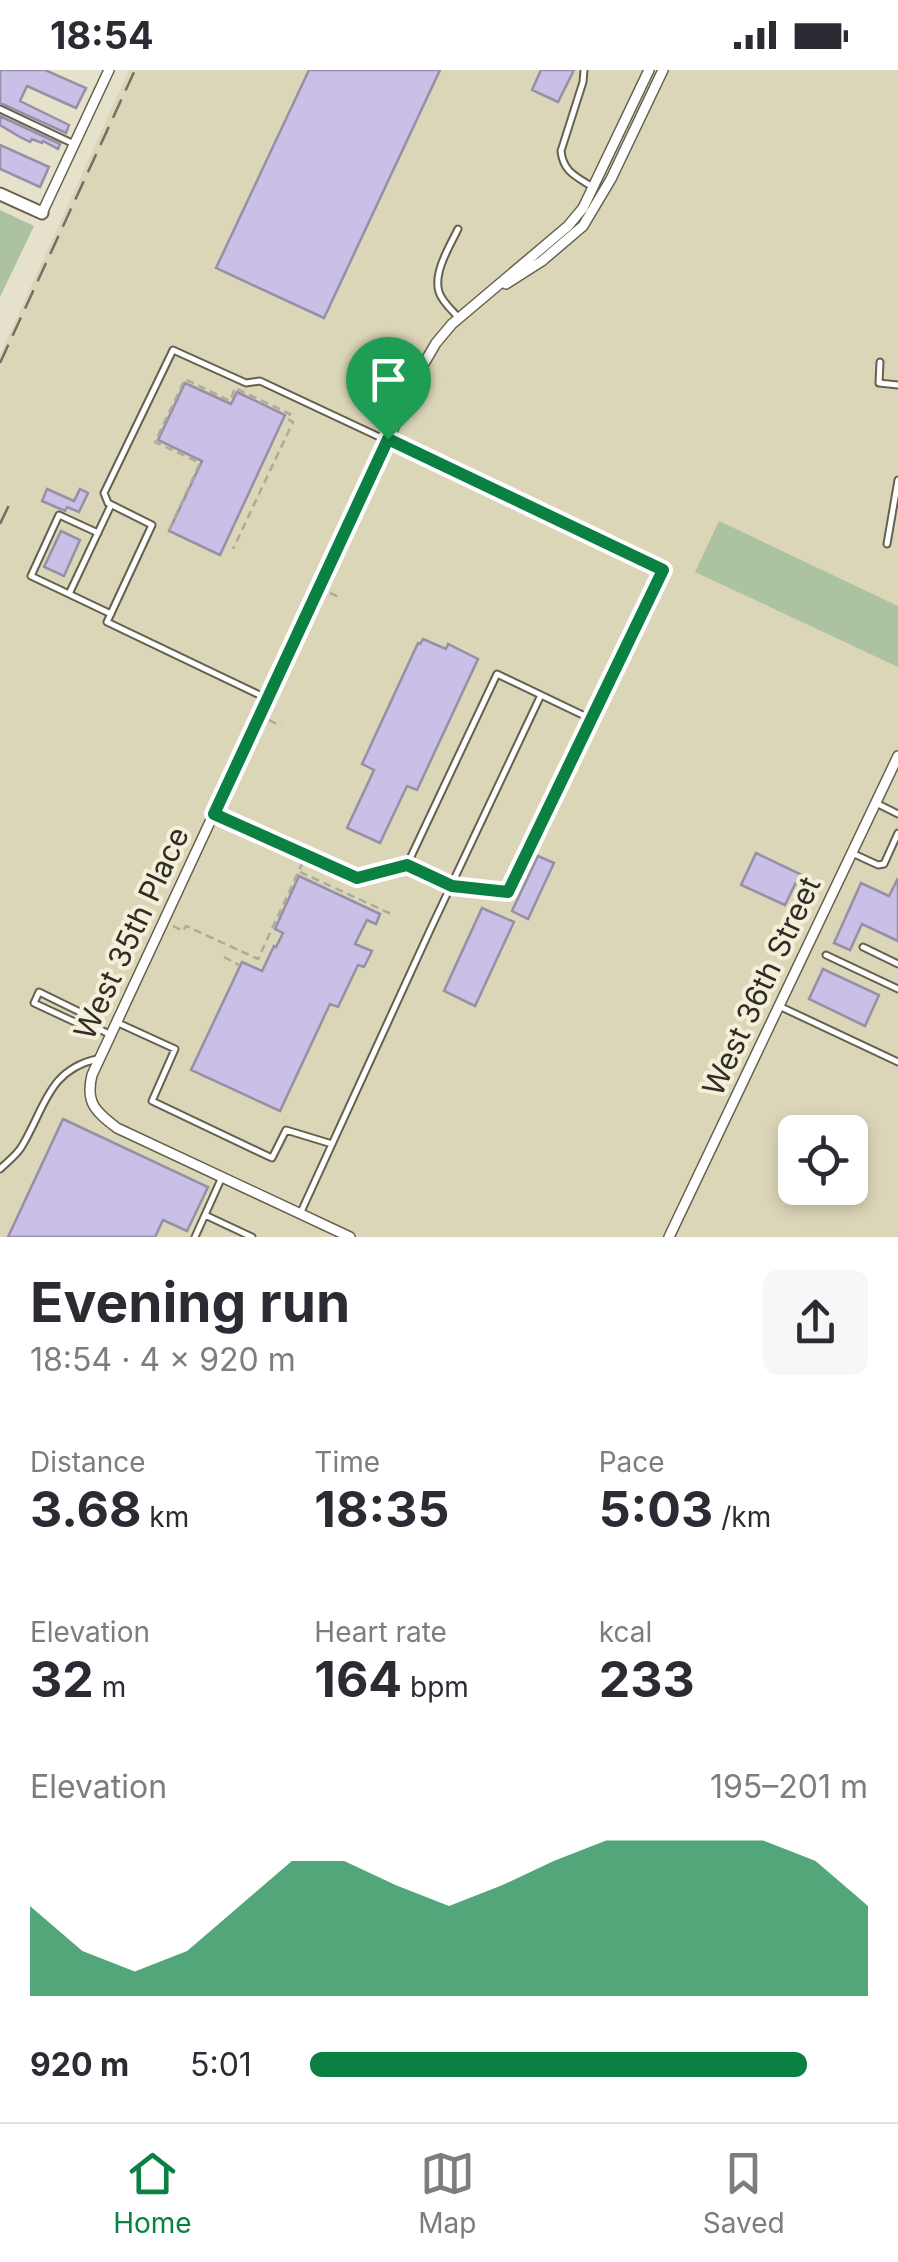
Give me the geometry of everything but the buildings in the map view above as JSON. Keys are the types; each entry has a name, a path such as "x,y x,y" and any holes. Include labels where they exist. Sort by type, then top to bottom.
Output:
{"street":[{"name":"West 35th Place","path":"222,1177 103,1118 91,1102 89,1088 100,1059 422,367 436,343 470,307 568,226 583,208 649,70"},
{"name":"West 35th Place","path":"470,307 542,261 583,226 611,179 663,70"},
{"path":"0,194 42,214 104,72"},
{"name":"West 36th Street","path":"669,1237 898,756"},
{"path":"222,1177 350,1237"}],"lane":[{"path":"584,70 562,160 569,172 594,187"},
{"path":"0,110 74,144"},
{"path":"458,229 443,262 438,286 440,296 459,318"},
{"path":"214,814 357,878 407,865 452,886 508,892 663,570 260,380 246,383 173,350 104,493 111,505 152,525 107,622 268,698"},
{"path":"880,362 878,383 898,384"},
{"path":"887,544 898,480"},
{"path":"69,594 111,505"},
{"path":"98,533 59,515 30,576 111,614"},
{"path":"407,865 497,674 590,719"},
{"path":"300,1214 541,695"},
{"path":"876,803 898,814"},
{"path":"852,852 878,866 884,864 898,833"},
{"path":"863,947 898,964"},
{"path":"826,954 898,990"},
{"path":"89,1024 84,1014 40,992 34,1004 110,1034"},
{"path":"779,1006 898,1062"},
{"path":"116,1022 175,1049 152,1100 272,1158 286,1130 332,1144"},
{"path":"0,1169 20,1149 58,1078 81,1063 100,1059"},
{"path":"195,1237 222,1177"},
{"path":"205,1215 252,1237"}],"path":[{"path":"168,530 200,463 155,442 185,379 230,401 236,388 290,414 288,419 293,422 233,548"},
{"path":"330,593 341,598"},
{"path":"268,720 281,726"},
{"path":"172,926 183,931 186,926 258,959 303,862"},
{"path":"299,871 389,914 386,917"},
{"path":"234,948 226,959 239,965"}],"shaded area":[{"path":"129,70 898,70 898,1237 0,1237 0,355"}],"green space":[{"path":"0,210 34,226 0,297"},
{"path":"719,521 898,606 898,667 695,572"}],"railway":[{"path":"0,363 135,70"},
{"path":"0,524 9,505"}],"route":[{"path":"388,439 663,570 508,892 452,886 407,865 357,878 214,814 388,439"}]}
